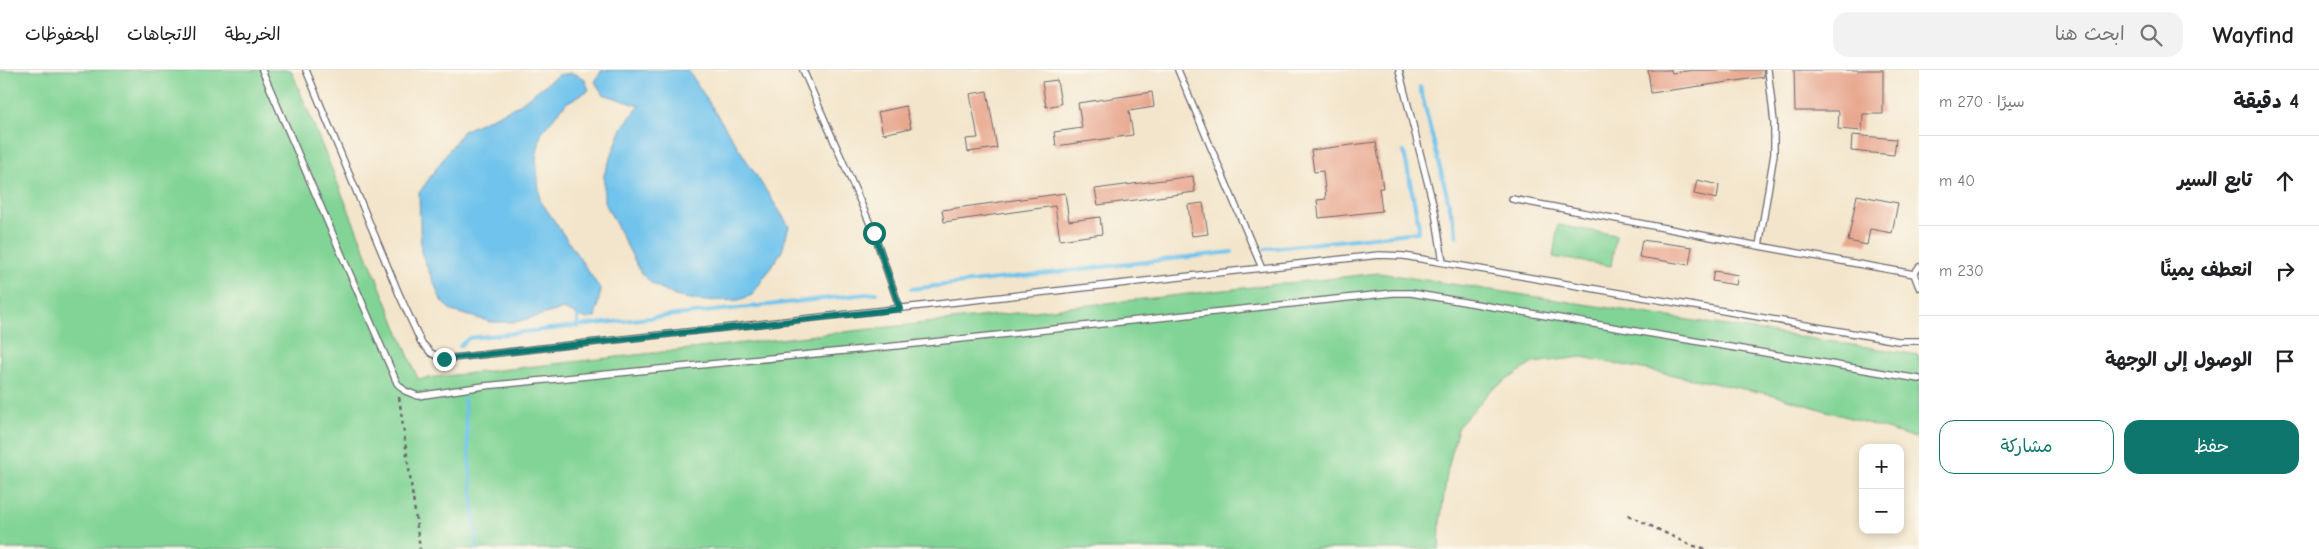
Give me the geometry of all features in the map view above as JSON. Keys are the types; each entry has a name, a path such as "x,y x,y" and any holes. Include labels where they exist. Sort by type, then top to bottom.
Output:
{"lane":[{"path":"262,70 397,384 405,391 418,396 484,386 886,347 1393,293 1411,293 1919,379"},
{"path":"306,70 399,294 421,342 431,353 444,359 1378,255 1404,256 1443,262 1898,341 1919,341"},
{"path":"803,70 874,233 900,309"},
{"path":"1178,70 1262,268"},
{"path":"1399,70 1435,212 1443,262"},
{"path":"1759,246 1774,154 1774,122 1768,70"},
{"path":"1512,199 1914,274"},
{"path":"1914,274 1919,267"},
{"path":"1914,274 1919,287"}],"path":[{"path":"397,384 420,549"},
{"path":"1628,515 1690,545 1707,549"}],"green space":[{"path":"0,70 291,70 418,379 1379,273 1919,355 1919,439 1774,395 1582,357 1533,363 1491,390 1458,427 1447,473 1440,523 1439,549 0,549"},
{"path":"1558,225 1616,235 1611,266 1553,257"}],"water":[{"path":"602,70 688,70 789,226 782,251 752,295 739,300 701,301 675,296 651,283 641,273 604,201 604,175 623,126 640,106 603,94 595,82"},
{"path":"572,73 584,78 589,90 566,103 541,133 536,159 540,200 601,290 595,317 587,319 563,309 516,322 491,322 452,311 442,302 421,252 419,193 463,131 517,106 558,75"}],"building":[{"path":"1648,70 1671,70 1672,73 1694,70 1763,70 1764,77 1651,93"},
{"path":"1794,70 1883,70 1883,114 1863,114 1862,131 1838,129 1839,111 1795,111"},
{"path":"1057,80 1061,104 1046,107 1042,82"},
{"path":"987,91 997,148 968,152 966,139 978,138 970,94"},
{"path":"1152,92 1154,107 1129,111 1133,135 1056,146 1054,132 1082,128 1078,103"},
{"path":"906,106 911,128 883,134 878,112"},
{"path":"1852,135 1896,139 1894,155 1851,151"},
{"path":"1376,142 1383,188 1379,188 1382,211 1319,218 1317,200 1326,199 1323,171 1314,172 1311,150"},
{"path":"1193,176 1195,192 1098,205 1095,189"},
{"path":"1697,180 1719,185 1717,199 1694,194"},
{"path":"1065,193 1069,221 1100,217 1102,234 1060,240 1055,206 944,222 942,210"},
{"path":"1857,195 1898,203 1892,233 1870,229 1867,245 1848,241"},
{"path":"1203,203 1208,234 1192,236 1188,205"},
{"path":"1642,240 1692,247 1689,265 1639,257"},
{"path":"1714,271 1738,275 1736,285 1712,281"}],"waterway":[{"path":"1420,87 1457,236"},
{"path":"1265,249 1418,232 1419,226 1404,152"},
{"path":"911,289 1232,252"},
{"path":"460,346 469,338 876,293"},
{"path":"578,316 578,327"},
{"path":"464,399 477,549"}],"route":[{"path":"444,359 900,309 874,233"}]}
